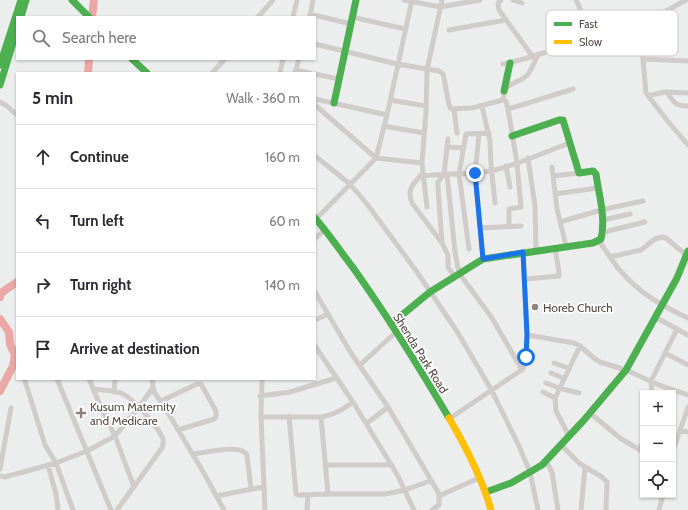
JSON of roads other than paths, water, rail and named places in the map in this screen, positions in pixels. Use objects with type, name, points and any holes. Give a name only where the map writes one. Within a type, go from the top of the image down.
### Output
[{"type":"street","points":[[0,65],[20,0]]},
{"type":"street","points":[[21,16],[26,0]]},
{"type":"street","points":[[72,0],[87,16]]},
{"type":"street","points":[[259,16],[273,0]]},
{"type":"street","points":[[293,16],[297,0]]},
{"type":"street","points":[[313,0],[310,15],[405,28]]},
{"type":"street","points":[[334,103],[356,0]]},
{"type":"street","points":[[404,0],[440,7],[480,0]]},
{"type":"street","points":[[427,207],[422,163],[427,70],[442,0]]},
{"type":"street","points":[[501,0],[498,3],[498,6],[506,20],[535,56]]},
{"type":"street","points":[[513,0],[522,3]]},
{"type":"street","points":[[576,0],[581,10]]},
{"type":"street","points":[[668,10],[686,0]]},
{"type":"street","points":[[316,217],[376,158],[412,1]]},
{"type":"street","points":[[449,30],[506,20]]},
{"type":"street","points":[[0,85],[16,33]]},
{"type":"street","points":[[316,44],[397,64],[439,71],[443,74],[446,83],[449,108],[472,108],[503,100]]},
{"type":"street","points":[[503,100],[506,64],[546,53]]},
{"type":"street","points":[[504,91],[510,84],[526,77],[535,56]]},
{"type":"street","points":[[643,56],[645,88],[648,96],[688,146]]},
{"type":"street","points":[[644,59],[688,60]]},
{"type":"street","points":[[133,60],[146,72]]},
{"type":"street","points":[[213,72],[224,60]]},
{"type":"street","points":[[280,72],[283,60]]},
{"type":"street","points":[[296,72],[299,60]]},
{"type":"street","points":[[316,74],[339,79]]},
{"type":"street","points":[[508,109],[573,89]]},
{"type":"street","points":[[648,96],[668,92],[688,93]]},
{"type":"street","points":[[668,92],[677,105],[688,106]]},
{"type":"street","points":[[316,99],[387,115]]},
{"type":"street","points":[[390,100],[426,106]]},
{"type":"street","points":[[503,100],[506,101],[508,109],[517,163],[521,207],[509,209],[510,226]]},
{"type":"street","points":[[0,102],[16,114]]},
{"type":"street","points":[[316,106],[376,158],[422,163]]},
{"type":"street","points":[[482,106],[489,133],[491,171],[495,203]]},
{"type":"street","points":[[454,109],[457,133]]},
{"type":"street","points":[[512,136],[561,120],[565,123],[578,173]]},
{"type":"street","points":[[384,126],[424,133]]},
{"type":"street","points":[[469,249],[459,174],[466,134],[489,133]]},
{"type":"street","points":[[479,134],[475,173],[483,259]]},
{"type":"street","points":[[448,139],[445,174],[457,275]]},
{"type":"street","points":[[522,370],[492,318],[457,275],[448,267],[448,255],[442,243],[412,203],[409,196],[412,186],[423,174],[459,174],[491,171],[570,143]]},
{"type":"street","points":[[447,147],[464,148]]},
{"type":"street","points":[[316,157],[350,184],[367,204],[417,272],[458,333],[492,390],[530,472],[538,510]]},
{"type":"street","points":[[528,158],[535,206],[536,250]]},
{"type":"street","points":[[506,166],[510,187]]},
{"type":"street","points":[[552,168],[560,222],[566,246]]},
{"type":"street","points":[[391,324],[430,292],[483,259],[599,241],[602,239],[604,232],[603,220],[595,172],[553,176]]},
{"type":"street","points":[[442,243],[438,184],[445,174]]},
{"type":"street","points":[[555,194],[597,188]]},
{"type":"street","points":[[560,222],[601,210],[643,201]]},
{"type":"street","points":[[603,220],[630,214]]},
{"type":"street","name":"Shenda Park Road","points":[[316,219],[325,229],[372,294],[462,440],[486,492],[491,510]]},
{"type":"street","points":[[604,232],[645,222]]},
{"type":"street","points":[[480,228],[521,226]]},
{"type":"street","points":[[316,238],[325,229]]},
{"type":"street","points":[[486,492],[511,482],[530,472],[546,461],[590,413],[626,370],[677,278],[687,253],[662,236],[655,239],[641,250],[610,257]]},
{"type":"street","points":[[599,241],[619,271],[630,282],[661,306],[688,318]]},
{"type":"street","points":[[526,279],[559,276],[555,248]]},
{"type":"street","points":[[449,419],[522,370],[525,364],[527,335],[526,279],[523,252]]},
{"type":"street","points":[[316,294],[388,407],[439,496],[439,505],[432,510]]},
{"type":"street","points":[[316,320],[328,314]]},
{"type":"street","points":[[655,317],[688,335]]},
{"type":"street","points":[[652,390],[651,381],[676,329]]},
{"type":"street","points":[[360,365],[396,332]]},
{"type":"street","points":[[527,335],[568,341],[580,346],[595,359],[688,394]]},
{"type":"street","points":[[569,436],[556,411],[555,398],[563,378],[580,346]]},
{"type":"street","points":[[665,353],[688,365]]},
{"type":"street","points":[[318,356],[353,402],[391,465],[414,510]]},
{"type":"street","points":[[554,363],[568,368]]},
{"type":"street","points":[[551,373],[563,378]]},
{"type":"street","points":[[260,396],[290,392],[336,378]]},
{"type":"street","points":[[57,380],[111,510]]},
{"type":"street","points":[[89,380],[116,436],[134,488]]},
{"type":"street","points":[[114,392],[115,380]]},
{"type":"street","points":[[152,380],[152,388],[154,392],[193,454],[224,510]]},
{"type":"street","points":[[262,380],[260,396],[265,510]]},
{"type":"street","points":[[25,381],[45,445],[56,463],[73,510]]},
{"type":"street","points":[[546,383],[579,393]]},
{"type":"street","points":[[161,401],[197,384],[202,384],[216,411],[216,417],[214,419],[178,430]]},
{"type":"street","points":[[0,476],[5,477],[56,463],[116,436],[152,388]]},
{"type":"street","points":[[93,389],[122,394],[139,407],[163,438],[164,444],[162,448],[117,510]]},
{"type":"street","points":[[543,392],[555,398]]},
{"type":"street","points":[[261,417],[321,417],[339,412],[353,402]]},
{"type":"street","points":[[366,424],[388,407]]},
{"type":"street","points":[[676,442],[688,407]]},
{"type":"street","points":[[0,469],[11,408]]},
{"type":"street","points":[[590,413],[620,438],[640,450]]},
{"type":"street","points":[[288,416],[296,494],[298,495],[385,494],[405,490],[430,481]]},
{"type":"street","points":[[321,417],[328,494]]},
{"type":"street","points":[[680,430],[688,432]]},
{"type":"street","points":[[561,445],[585,468],[602,477],[607,482],[606,510]]},
{"type":"street","points":[[193,454],[226,449],[244,450],[247,455],[251,490]]},
{"type":"street","points":[[546,461],[552,472],[558,510]]},
{"type":"street","points":[[48,465],[56,494],[58,510]]},
{"type":"street","points":[[325,465],[391,465]]},
{"type":"street","points":[[581,510],[585,468]]},
{"type":"street","points":[[439,496],[479,478]]},
{"type":"street","points":[[216,496],[263,487]]},
{"type":"street","points":[[307,510],[308,495]]},
{"type":"street","points":[[659,510],[662,498]]},
{"type":"waterway","points":[[92,16],[94,0]]},
{"type":"waterway","points":[[88,72],[89,60]]},
{"type":"waterway","points":[[0,297],[1,293],[16,283]]},
{"type":"waterway","points":[[0,319],[9,332],[10,344],[15,355],[13,366],[0,391]]},
{"type":"place","name":"Horeb Church","points":[[535,307]]},
{"type":"place","name":"Kusum Maternity and Medicare","points":[[81,413]]}]
